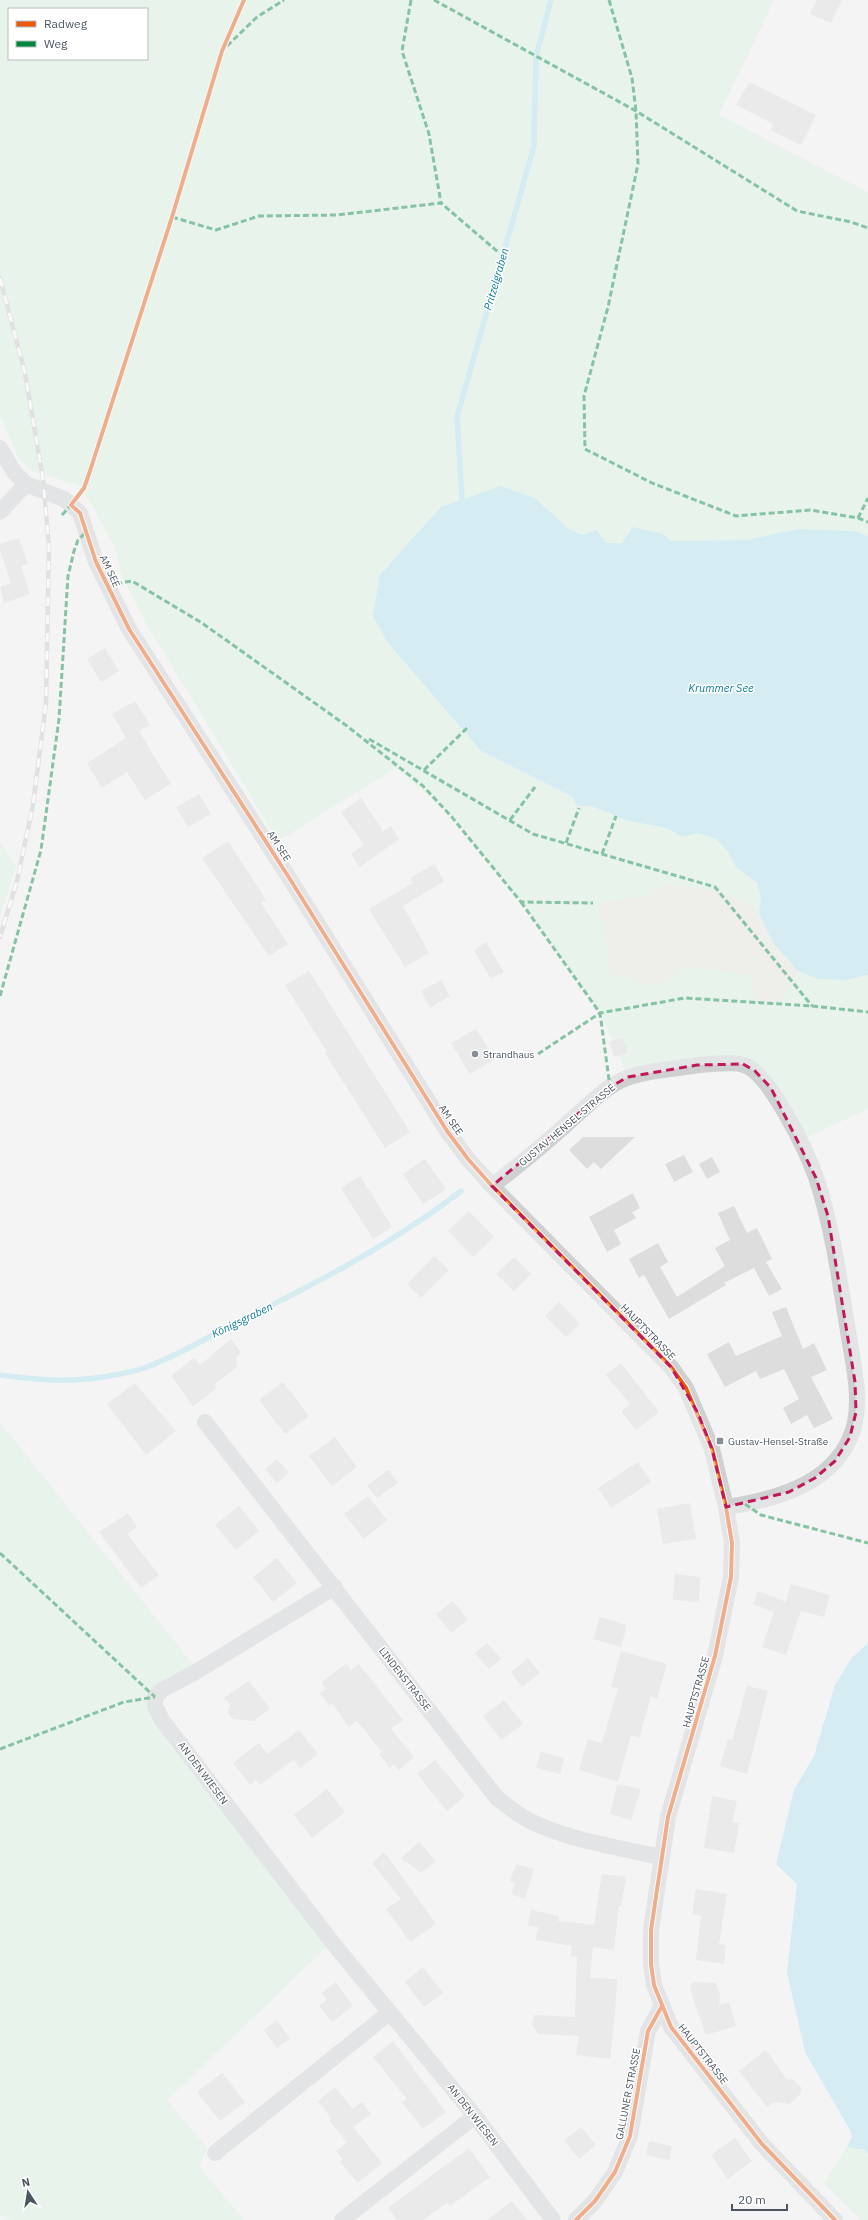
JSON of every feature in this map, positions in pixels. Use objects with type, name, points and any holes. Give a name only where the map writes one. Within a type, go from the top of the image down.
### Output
[{"type":"street","points":[[0,448],[14,472],[26,484],[0,512]]},
{"type":"street","name":"AM SEE","points":[[26,484],[64,499],[80,513],[96,562],[129,629],[288,876],[447,1130],[468,1159],[492,1186]]},
{"type":"street","name":"GUSTAV-HENSEL-STRASSE","points":[[492,1186],[528,1158],[610,1087],[628,1077],[697,1065],[743,1064],[755,1071],[771,1088],[816,1178],[828,1216],[839,1272],[854,1374],[856,1412],[850,1437],[835,1461],[815,1478],[789,1492],[762,1501],[726,1507]]},
{"type":"street","name":"HAUPTSTRASSE","points":[[492,1186],[617,1310],[671,1367],[686,1388],[698,1413],[712,1449],[726,1507],[732,1543],[729,1594],[715,1656],[668,1817],[660,1857],[651,1930],[651,1964],[654,1985],[671,2026],[762,2144],[835,2220]]},
{"type":"street","name":"LINDENSTRASSE","points":[[205,1422],[497,1798],[529,1820],[556,1832],[600,1844],[660,1857]]},
{"type":"street","name":"AN DEN WIESEN","points":[[334,1587],[194,1673],[162,1690],[154,1697],[155,1706],[162,1720],[327,1935],[389,2013],[475,2116],[553,2220]]},
{"type":"street","name":"GALLUNER STRASSE","points":[[576,2220],[595,2202],[615,2172],[630,2136],[648,2031],[662,2006]]},
{"type":"street","points":[[214,2153],[389,2013]]},
{"type":"street","points":[[342,2220],[475,2116]]},
{"type":"highlighted area","points":[[743,1064],[755,1071],[771,1088],[799,1141],[816,1178],[828,1216],[855,1382],[856,1412],[850,1437],[835,1461],[815,1478],[789,1492],[726,1507],[712,1449],[698,1413],[671,1367],[492,1186],[610,1087],[628,1077],[697,1065]]},
{"type":"green space","points":[[0,0],[774,0],[719,115],[868,192],[868,536],[855,531],[798,529],[747,540],[671,541],[663,534],[622,543],[606,543],[597,530],[582,535],[568,528],[536,499],[389,644],[481,751],[573,797],[577,806],[591,806],[629,821],[667,828],[682,837],[698,833],[716,839],[728,852],[736,867],[757,883],[761,897],[759,913],[798,971],[818,979],[847,980],[868,975],[868,1109],[799,1141],[743,1064],[628,1077],[600,1013],[521,902],[451,816],[396,768],[278,841],[145,622],[122,576],[114,545],[90,502],[78,485],[32,471],[19,459],[0,416]]},
{"type":"green space","points":[[0,843],[16,865],[0,918]]},
{"type":"green space","points":[[0,1422],[195,1667],[146,1697],[332,1942],[167,2100],[207,2148],[199,2167],[244,2220],[13,2220],[0,2215]]},
{"type":"green space","points":[[847,2147],[866,2150],[868,2154],[868,2220],[861,2220],[824,2183]]},
{"type":"sand","points":[[667,884],[730,894],[759,913],[772,941],[798,971],[780,1001],[755,1003],[750,975],[681,966],[674,976],[656,986],[611,975],[599,902],[649,896]]},
{"type":"water","name":"Krummer See","points":[[501,486],[536,499],[568,528],[582,535],[597,530],[606,543],[622,543],[633,527],[663,534],[671,541],[747,540],[798,529],[855,531],[868,536],[868,975],[847,980],[818,979],[798,971],[772,941],[759,913],[761,897],[757,883],[736,867],[728,852],[716,839],[698,833],[682,837],[667,828],[629,821],[591,806],[577,806],[573,797],[481,751],[389,644],[373,616],[380,575],[441,507]]},
{"type":"water","points":[[868,1643],[868,2154],[866,2150],[847,2147],[852,2137],[851,2132],[805,2052],[787,1972],[797,1884],[776,1864],[794,1790],[814,1756],[835,1685],[851,1659]]},
{"type":"building","points":[[817,0],[842,0],[831,23],[810,14]]},
{"type":"building","points":[[749,82],[816,115],[801,145],[770,130],[773,124],[736,105]]},
{"type":"building","points":[[19,538],[28,564],[21,566],[30,594],[4,603],[0,587],[11,583],[0,550],[0,544]]},
{"type":"building","points":[[105,648],[119,671],[101,682],[87,659]]},
{"type":"building","points":[[135,701],[150,725],[139,731],[171,784],[145,800],[127,772],[102,788],[87,763],[126,738],[112,714]]},
{"type":"building","points":[[199,794],[211,814],[188,827],[176,807]]},
{"type":"building","points":[[361,798],[383,831],[391,826],[399,839],[360,867],[351,854],[364,845],[341,812]]},
{"type":"building","points":[[228,841],[266,900],[261,903],[288,944],[269,956],[202,858]]},
{"type":"building","points":[[434,864],[444,881],[403,906],[429,953],[405,967],[369,909],[413,883],[410,878]]},
{"type":"building","points":[[486,942],[504,972],[491,979],[474,950]]},
{"type":"building","points":[[309,971],[410,1132],[385,1148],[325,1053],[327,1052],[285,985]]},
{"type":"building","points":[[441,980],[450,996],[430,1008],[421,991]]},
{"type":"building","points":[[476,1029],[495,1059],[470,1074],[451,1043]]},
{"type":"building","points":[[623,1038],[628,1053],[614,1057],[609,1042]]},
{"type":"building","points":[[583,1137],[635,1137],[601,1169],[594,1162],[587,1169],[569,1150]]},
{"type":"building","points":[[684,1155],[693,1172],[674,1182],[665,1164]]},
{"type":"building","points":[[712,1157],[720,1172],[707,1179],[699,1164]]},
{"type":"building","points":[[425,1159],[446,1189],[423,1204],[403,1174]]},
{"type":"building","points":[[360,1176],[392,1227],[373,1239],[341,1188]]},
{"type":"building","points":[[633,1193],[640,1208],[632,1212],[636,1218],[614,1230],[621,1244],[607,1252],[589,1217]]},
{"type":"building","points":[[734,1206],[747,1233],[757,1228],[772,1259],[766,1262],[782,1289],[769,1296],[754,1268],[724,1283],[726,1285],[669,1319],[644,1275],[639,1278],[629,1259],[658,1243],[668,1262],[660,1267],[677,1297],[725,1266],[715,1248],[730,1240],[718,1213]]},
{"type":"building","points":[[469,1211],[494,1237],[473,1257],[448,1231]]},
{"type":"building","points":[[434,1256],[449,1270],[421,1298],[407,1284]]},
{"type":"building","points":[[514,1257],[531,1274],[514,1291],[496,1274]]},
{"type":"building","points":[[559,1302],[580,1324],[566,1337],[545,1316]]},
{"type":"building","points":[[786,1307],[803,1349],[814,1343],[827,1370],[811,1377],[833,1419],[814,1428],[807,1415],[791,1424],[783,1408],[799,1399],[784,1369],[760,1379],[756,1371],[725,1387],[707,1354],[729,1342],[736,1356],[782,1336],[772,1312]]},
{"type":"building","points":[[231,1339],[241,1353],[236,1357],[237,1367],[214,1384],[217,1388],[193,1406],[171,1376],[194,1358],[200,1365]]},
{"type":"building","points":[[621,1363],[659,1412],[636,1430],[621,1411],[630,1404],[606,1375]]},
{"type":"building","points":[[283,1382],[309,1416],[285,1434],[259,1400]]},
{"type":"building","points":[[135,1383],[176,1431],[146,1455],[107,1404]]},
{"type":"building","points":[[335,1437],[357,1467],[332,1486],[309,1456]]},
{"type":"building","points":[[277,1459],[289,1473],[277,1483],[265,1469]]},
{"type":"building","points":[[638,1462],[651,1482],[611,1508],[598,1488]]},
{"type":"building","points":[[388,1470],[398,1483],[377,1498],[367,1486]]},
{"type":"building","points":[[368,1496],[387,1520],[364,1539],[344,1514]]},
{"type":"building","points":[[690,1503],[696,1539],[663,1544],[657,1509]]},
{"type":"building","points":[[239,1506],[259,1531],[236,1550],[215,1525]]},
{"type":"building","points":[[128,1513],[137,1527],[127,1534],[159,1575],[141,1588],[99,1532]]},
{"type":"building","points":[[277,1558],[297,1583],[273,1602],[253,1577]]},
{"type":"building","points":[[675,1574],[700,1577],[699,1602],[673,1600]]},
{"type":"building","points":[[791,1584],[830,1595],[824,1617],[801,1611],[786,1655],[762,1647],[774,1612],[753,1604],[758,1591],[786,1602]]},
{"type":"building","points":[[453,1601],[468,1620],[451,1633],[436,1614]]},
{"type":"building","points":[[600,1617],[627,1625],[621,1647],[593,1639]]},
{"type":"building","points":[[487,1643],[501,1659],[489,1669],[475,1653]]},
{"type":"building","points":[[621,1651],[667,1664],[657,1699],[651,1697],[639,1738],[631,1735],[618,1782],[579,1770],[588,1739],[602,1743],[618,1688],[611,1687]]},
{"type":"building","points":[[528,1658],[540,1673],[522,1687],[511,1672]]},
{"type":"building","points":[[346,1664],[351,1670],[359,1664],[403,1720],[391,1729],[414,1757],[399,1770],[394,1764],[390,1768],[379,1754],[382,1752],[357,1721],[349,1727],[332,1703],[329,1705],[320,1693],[326,1689],[322,1682]]},
{"type":"building","points":[[249,1681],[270,1709],[253,1721],[233,1719],[228,1713],[230,1705],[224,1698]]},
{"type":"building","points":[[747,1686],[768,1691],[747,1774],[720,1766],[728,1739],[732,1740]]},
{"type":"building","points":[[504,1700],[523,1724],[501,1740],[483,1716]]},
{"type":"building","points":[[299,1730],[318,1754],[300,1768],[293,1760],[260,1785],[256,1780],[250,1785],[233,1763],[259,1743],[267,1754]]},
{"type":"building","points":[[541,1752],[564,1758],[560,1774],[536,1768]]},
{"type":"building","points":[[435,1760],[465,1796],[447,1811],[417,1774]]},
{"type":"building","points":[[617,1784],[641,1789],[631,1820],[610,1814]]},
{"type":"building","points":[[327,1789],[345,1812],[312,1838],[294,1815]]},
{"type":"building","points":[[712,1796],[737,1801],[732,1822],[739,1823],[734,1853],[704,1848]]},
{"type":"building","points":[[419,1842],[436,1861],[421,1873],[401,1858]]},
{"type":"building","points":[[384,1852],[436,1924],[410,1942],[386,1909],[401,1899],[372,1863]]},
{"type":"building","points":[[516,1864],[534,1869],[525,1899],[511,1894],[515,1883],[510,1881]]},
{"type":"building","points":[[602,1874],[626,1877],[621,1907],[619,1906],[614,1950],[593,1947],[590,1978],[617,1979],[610,2059],[576,2055],[579,2036],[538,2034],[532,2024],[534,2015],[575,2017],[577,1957],[571,1956],[572,1946],[536,1940],[538,1927],[528,1925],[531,1910],[559,1916],[558,1921],[594,1925]]},
{"type":"building","points":[[696,1889],[727,1894],[719,1944],[726,1945],[724,1964],[696,1960],[701,1916],[692,1914]]},
{"type":"building","points":[[423,1967],[443,1993],[424,2007],[405,1982]]},
{"type":"building","points":[[336,1982],[353,2006],[332,2022],[319,2006],[327,2000],[322,1993]]},
{"type":"building","points":[[693,1982],[716,1983],[720,1996],[719,2005],[729,2002],[736,2026],[706,2035],[690,1986]]},
{"type":"building","points":[[277,2020],[290,2039],[277,2048],[264,2030]]},
{"type":"building","points":[[393,2041],[446,2112],[423,2129],[402,2102],[407,2099],[373,2057]]},
{"type":"building","points":[[766,2050],[787,2080],[792,2079],[802,2088],[800,2094],[790,2104],[775,2102],[767,2107],[739,2071]]},
{"type":"building","points":[[222,2073],[245,2102],[220,2121],[197,2092]]},
{"type":"building","points":[[335,2087],[353,2109],[362,2102],[371,2114],[353,2127],[382,2163],[358,2183],[340,2162],[343,2159],[336,2151],[347,2142],[329,2120],[331,2118],[318,2101]]},
{"type":"building","points":[[581,2127],[596,2145],[579,2159],[564,2140]]},
{"type":"building","points":[[735,2138],[752,2161],[728,2179],[711,2155]]},
{"type":"building","points":[[649,2141],[672,2146],[669,2160],[646,2155]]},
{"type":"building","points":[[469,2148],[490,2177],[450,2206],[447,2203],[423,2220],[397,2220],[388,2208]]},
{"type":"building","points":[[512,2201],[527,2220],[488,2220]]},
{"type":"waterway","name":"Pritzelgraben","points":[[537,53],[551,0]]},
{"type":"waterway","name":"Pritzelgraben","points":[[466,504],[462,499],[457,417],[534,146],[536,58]]},
{"type":"waterway","name":"Königsgraben","points":[[0,1375],[46,1380],[89,1379],[138,1370],[155,1364],[289,1297],[348,1265],[406,1230],[461,1191]]},
{"type":"railway","points":[[0,278],[25,373],[43,479],[49,547],[46,703],[33,805],[17,881],[0,937]]},
{"type":"marked path","points":[[227,46],[257,17],[284,0]]},
{"type":"marked path","points":[[411,0],[402,51],[429,134],[441,203]]},
{"type":"marked path","points":[[434,0],[636,111],[797,211],[851,222],[868,228]]},
{"type":"marked path","points":[[609,0],[632,78],[636,111],[638,164],[608,307],[584,396],[585,449],[652,483],[736,516],[810,510],[858,518],[868,522]]},
{"type":"marked path","points":[[172,217],[216,230],[259,216],[337,215],[441,203],[498,252]]},
{"type":"marked path","points":[[858,518],[868,498]]},
{"type":"marked path","points":[[62,515],[71,505]]},
{"type":"marked path","points":[[0,996],[41,850],[59,719],[68,576],[78,540],[86,532]]},
{"type":"marked path","points":[[108,588],[124,582],[132,581],[202,623],[347,726],[423,786],[451,816],[521,902],[593,903]]},
{"type":"marked path","points":[[424,770],[467,728]]},
{"type":"marked path","points":[[369,739],[533,834],[715,887],[812,1006]]},
{"type":"marked path","points":[[510,820],[535,787]]},
{"type":"marked path","points":[[566,843],[579,808]]},
{"type":"marked path","points":[[602,854],[616,816]]},
{"type":"marked path","points":[[521,902],[600,1013],[610,1087]]},
{"type":"marked path","points":[[538,1054],[600,1013],[685,998],[812,1006],[868,1012]]},
{"type":"marked path","points":[[745,1504],[761,1515],[868,1543]]},
{"type":"marked path","points":[[0,1553],[155,1697]]},
{"type":"marked path","points":[[0,1749],[124,1702],[155,1697]]},
{"type":"cycle path","points":[[244,0],[222,51],[172,217],[89,474],[84,488],[71,505],[80,513],[96,562],[129,629],[288,876],[447,1131],[468,1159],[492,1186],[671,1367],[686,1388],[712,1449],[726,1507],[732,1543],[731,1577],[715,1656],[668,1817],[651,1930],[651,1964],[654,1985],[671,2027],[762,2144],[835,2220]]},
{"type":"cycle path","points":[[576,2220],[595,2201],[615,2172],[630,2136],[648,2031],[662,2006]]},
{"type":"place","name":"Strandhaus","points":[[475,1054]]},
{"type":"place","name":"Gustav-Hensel-Straße","points":[[720,1441]]}]
